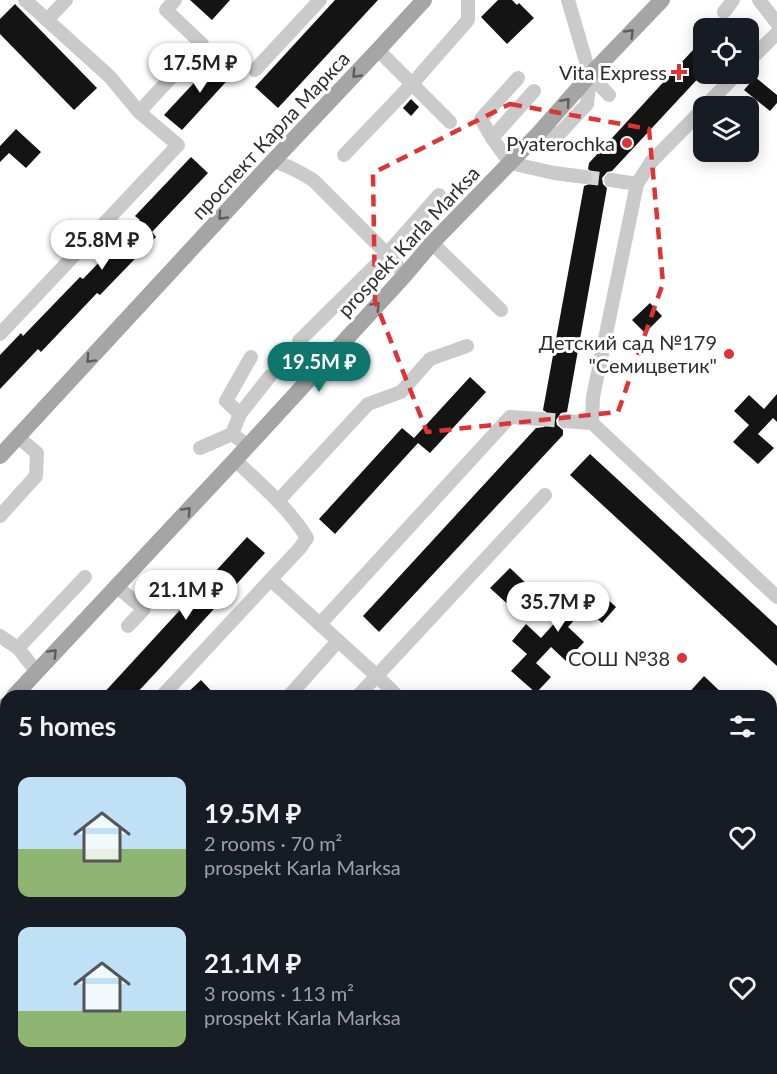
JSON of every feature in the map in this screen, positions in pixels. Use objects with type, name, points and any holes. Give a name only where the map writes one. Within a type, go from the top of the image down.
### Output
[{"type":"main road","name":"проспект Карла Маркса","points":[[0,455],[424,0]]},
{"type":"main road","name":"prospekt Karla Marksa","points":[[19,690],[235,460],[432,243],[538,134],[590,75],[662,0]]},
{"type":"street","points":[[0,334],[178,145],[139,112],[110,77],[25,0]]},
{"type":"street","points":[[47,20],[66,0]]},
{"type":"street","points":[[139,112],[202,44],[166,10],[175,0]]},
{"type":"street","points":[[255,70],[320,0]]},
{"type":"street","points":[[344,155],[412,84],[468,20],[468,0]]},
{"type":"street","points":[[724,12],[733,0]]},
{"type":"street","points":[[759,0],[777,23]]},
{"type":"street","points":[[568,1],[590,75],[609,95]]},
{"type":"street","points":[[759,51],[777,33]]},
{"type":"street","points":[[378,50],[450,122]]},
{"type":"street","points":[[518,78],[482,119],[492,138],[510,163],[585,177]]},
{"type":"street","points":[[715,96],[727,84]]},
{"type":"street","points":[[492,138],[534,91]]},
{"type":"street","points":[[592,423],[593,397],[637,184],[651,162],[693,118]]},
{"type":"street","points":[[273,160],[313,180],[405,275]]},
{"type":"street","points":[[611,180],[637,184]]},
{"type":"street","points":[[299,341],[387,254],[439,195]]},
{"type":"street","points":[[432,243],[501,310]]},
{"type":"street","points":[[278,501],[368,404],[400,392],[430,359],[466,346]]},
{"type":"street","points":[[240,414],[226,401],[251,357]]},
{"type":"street","points":[[200,448],[232,434],[240,414],[270,376]]},
{"type":"street","points":[[320,624],[510,417],[541,419]]},
{"type":"street","points":[[565,421],[592,423],[777,597]]},
{"type":"street","points":[[232,434],[247,445]]},
{"type":"street","points":[[0,516],[36,476],[37,453],[18,437]]},
{"type":"street","points":[[168,690],[271,580],[307,538],[278,501],[235,460]]},
{"type":"street","points":[[364,690],[545,495]]},
{"type":"street","points":[[18,648],[85,577]]},
{"type":"street","points":[[271,580],[391,690]]},
{"type":"street","points":[[116,586],[144,609],[128,626]]},
{"type":"street","points":[[0,636],[18,648],[36,671]]},
{"type":"street","points":[[294,690],[338,641]]},
{"type":"highlighted area","points":[[510,104],[649,129],[663,283],[618,412],[427,432],[375,301],[373,173]]},
{"type":"building","points":[[190,0],[230,0],[212,20]]},
{"type":"building","points":[[335,0],[378,0],[278,108],[255,87]]},
{"type":"building","points":[[498,0],[512,0],[517,5],[519,3],[534,18],[507,44],[481,17]]},
{"type":"building","points":[[15,4],[97,88],[74,110],[0,34],[0,19]]},
{"type":"building","points":[[693,50],[693,84],[612,171],[607,172],[602,178],[607,188],[567,412],[561,413],[556,420],[557,425],[563,430],[563,435],[379,632],[363,616],[536,428],[544,427],[549,423],[549,416],[543,410],[584,186],[592,183],[594,179],[593,173],[588,169],[589,163]]},
{"type":"building","points":[[218,57],[235,72],[182,130],[164,115]]},
{"type":"building","points":[[759,80],[777,95],[777,103],[770,111],[759,102],[759,96],[751,96],[744,90],[749,84],[759,84]]},
{"type":"building","points":[[411,99],[419,107],[411,116],[403,108]]},
{"type":"building","points":[[16,129],[41,152],[26,168],[9,153],[0,162],[0,146]]},
{"type":"building","points":[[191,157],[208,173],[152,232],[156,237],[100,295],[97,293],[41,352],[38,349],[0,389],[0,355],[21,333],[23,336],[80,277],[83,279],[140,220],[135,216]]},
{"type":"building","points":[[650,303],[662,316],[645,333],[632,320]]},
{"type":"building","points":[[470,377],[486,392],[430,453],[418,443],[335,534],[319,519],[402,428],[414,438]]},
{"type":"building","points":[[777,394],[777,422],[773,418],[758,434],[774,448],[758,464],[733,442],[749,425],[734,411],[749,395],[764,409]]},
{"type":"building","points":[[590,454],[777,626],[777,666],[570,475]]},
{"type":"building","points":[[247,537],[265,553],[140,690],[107,690]]},
{"type":"building","points":[[510,568],[532,589],[526,595],[528,601],[526,604],[523,606],[518,604],[513,609],[490,588]]},
{"type":"building","points":[[591,584],[616,607],[602,623],[585,608],[568,627],[584,642],[566,661],[551,647],[536,663],[551,677],[539,690],[533,690],[511,671],[527,654],[512,641],[526,624],[541,638],[561,616],[546,602],[561,585],[577,600]]},
{"type":"building","points":[[704,676],[719,690],[691,690]]},
{"type":"building","points":[[201,680],[210,690],[190,690]]},
{"type":"tunnel","points":[[585,177],[611,180]]},
{"type":"tunnel","points":[[541,419],[565,421]]},
{"type":"place","name":"Vita Express","points":[[679,72]]},
{"type":"place","name":"Pyaterochka","points":[[627,143]]},
{"type":"place","name":"Детский сад №179 \"Семицветик\"","points":[[729,354]]},
{"type":"place","name":"СОШ №38","points":[[682,658]]}]
